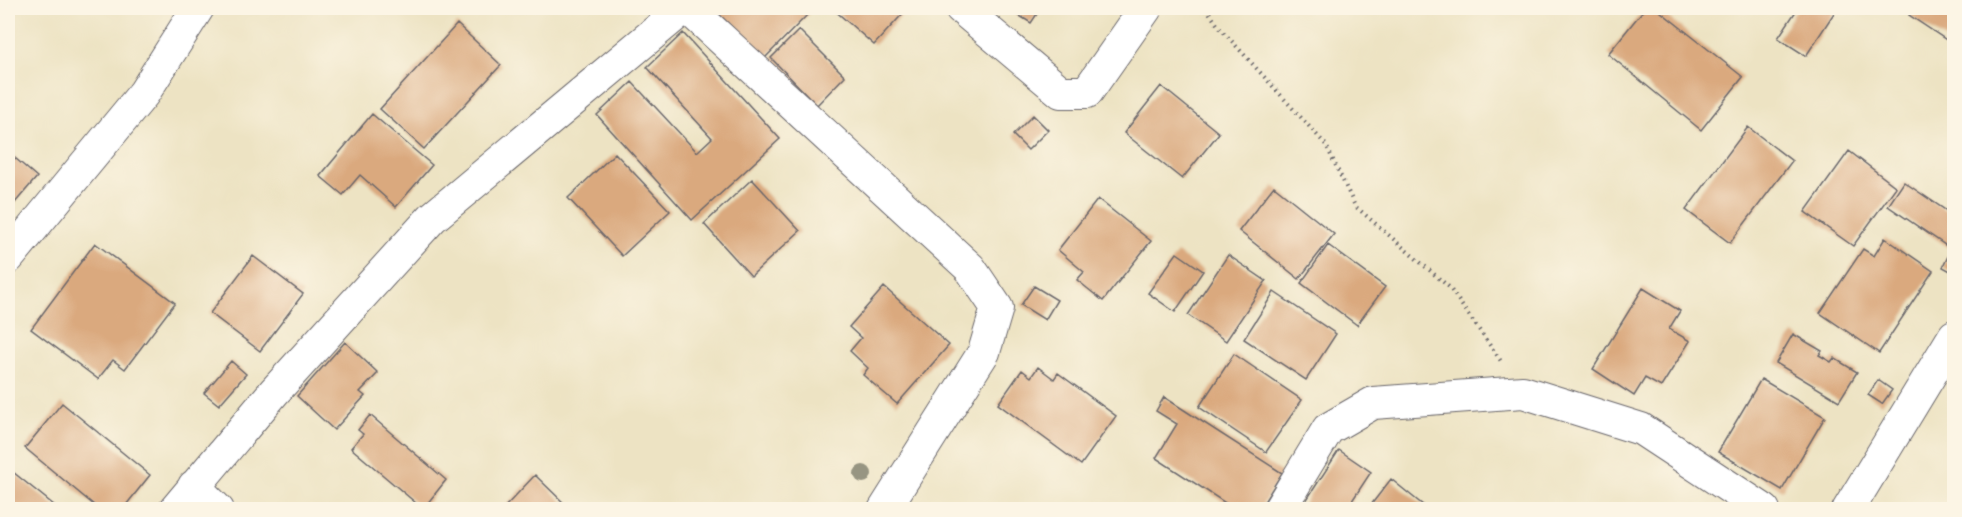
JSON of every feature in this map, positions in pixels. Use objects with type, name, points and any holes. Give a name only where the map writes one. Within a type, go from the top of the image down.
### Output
[{"type":"street","points":[[8,258],[144,93],[198,8]]},
{"type":"street","points":[[218,510],[184,498],[432,218],[686,8],[970,268],[997,308],[984,352],[884,510]]},
{"type":"street","points":[[961,8],[1061,92],[1087,92],[1146,8]]},
{"type":"street","points":[[1848,510],[1954,336]]},
{"type":"street","points":[[1279,510],[1328,429],[1373,403],[1523,392],[1641,429],[1764,510]]},
{"type":"path","points":[[1206,8],[1219,27],[1326,145],[1355,206],[1449,288],[1523,392]]},
{"type":"building","points":[[724,8],[814,8],[764,59],[718,13]]},
{"type":"building","points":[[832,8],[908,8],[874,45]]},
{"type":"building","points":[[1007,8],[1041,8],[1031,23]]},
{"type":"building","points":[[1645,8],[1656,8],[1743,77],[1701,130],[1608,54]]},
{"type":"building","points":[[1798,8],[1833,8],[1836,10],[1806,56],[1778,38]]},
{"type":"building","points":[[1914,8],[1954,8],[1954,45],[1909,15]]},
{"type":"building","points":[[457,24],[501,65],[424,149],[380,109]]},
{"type":"building","points":[[799,30],[845,76],[817,105],[771,58]]},
{"type":"building","points":[[683,33],[780,139],[692,220],[597,115],[632,82],[697,152],[712,138],[647,67]]},
{"type":"building","points":[[1161,86],[1219,133],[1182,179],[1124,133]]},
{"type":"building","points":[[372,114],[432,165],[396,207],[360,175],[343,195],[320,176]]},
{"type":"building","points":[[1033,115],[1048,130],[1028,150],[1013,135]]},
{"type":"building","points":[[1748,127],[1792,161],[1730,243],[1686,210]]},
{"type":"building","points":[[1849,151],[1896,187],[1853,246],[1805,212]]},
{"type":"building","points":[[8,152],[37,177],[8,211]]},
{"type":"building","points":[[615,153],[670,211],[622,256],[568,198]]},
{"type":"building","points":[[752,179],[800,231],[751,276],[704,224]]},
{"type":"building","points":[[1904,182],[1954,216],[1954,251],[1888,206]]},
{"type":"building","points":[[1274,186],[1334,234],[1299,279],[1239,231]]},
{"type":"building","points":[[1098,199],[1151,241],[1103,301],[1077,280],[1084,272],[1058,250]]},
{"type":"building","points":[[1885,238],[1933,271],[1879,353],[1820,313],[1863,249],[1874,256]]},
{"type":"building","points":[[95,243],[175,303],[125,369],[113,360],[98,379],[31,329]]},
{"type":"building","points":[[1328,245],[1385,287],[1357,325],[1301,283]]},
{"type":"building","points":[[1177,253],[1203,271],[1175,312],[1148,293]]},
{"type":"building","points":[[1949,254],[1954,257],[1954,273],[1943,267]]},
{"type":"building","points":[[1228,255],[1266,281],[1226,341],[1188,315]]},
{"type":"building","points":[[253,256],[303,294],[260,351],[210,313]]},
{"type":"building","points":[[1034,286],[1057,300],[1045,320],[1021,305]]},
{"type":"building","points":[[884,287],[949,345],[897,404],[863,375],[868,368],[850,351],[861,338],[849,327]]},
{"type":"building","points":[[1643,288],[1680,311],[1669,329],[1690,341],[1661,387],[1645,378],[1634,396],[1593,369]]},
{"type":"building","points":[[1274,292],[1336,334],[1306,380],[1244,339]]},
{"type":"building","points":[[1793,334],[1822,351],[1819,355],[1831,362],[1834,358],[1857,372],[1839,401],[1776,363]]},
{"type":"building","points":[[345,342],[378,373],[360,392],[365,396],[334,430],[297,396]]},
{"type":"building","points":[[1234,354],[1302,400],[1266,452],[1199,407]]},
{"type":"building","points":[[231,361],[246,374],[219,405],[204,393]]},
{"type":"building","points":[[1038,367],[1054,379],[1058,373],[1116,416],[1081,465],[998,404],[1022,370],[1031,377]]},
{"type":"building","points":[[1761,379],[1825,417],[1782,490],[1718,452]]},
{"type":"building","points":[[1878,380],[1892,390],[1882,404],[1868,395]]},
{"type":"building","points":[[1164,397],[1282,473],[1259,510],[1236,510],[1156,458],[1177,424],[1156,411]]},
{"type":"building","points":[[62,403],[150,475],[122,510],[100,510],[25,448]]},
{"type":"building","points":[[370,415],[446,480],[423,509],[351,448],[363,434],[358,430]]},
{"type":"building","points":[[1339,450],[1371,472],[1346,510],[1300,510]]},
{"type":"building","points":[[8,468],[60,510],[8,510]]},
{"type":"building","points":[[535,475],[571,510],[502,510]]},
{"type":"building","points":[[1391,479],[1429,510],[1367,510]]}]
